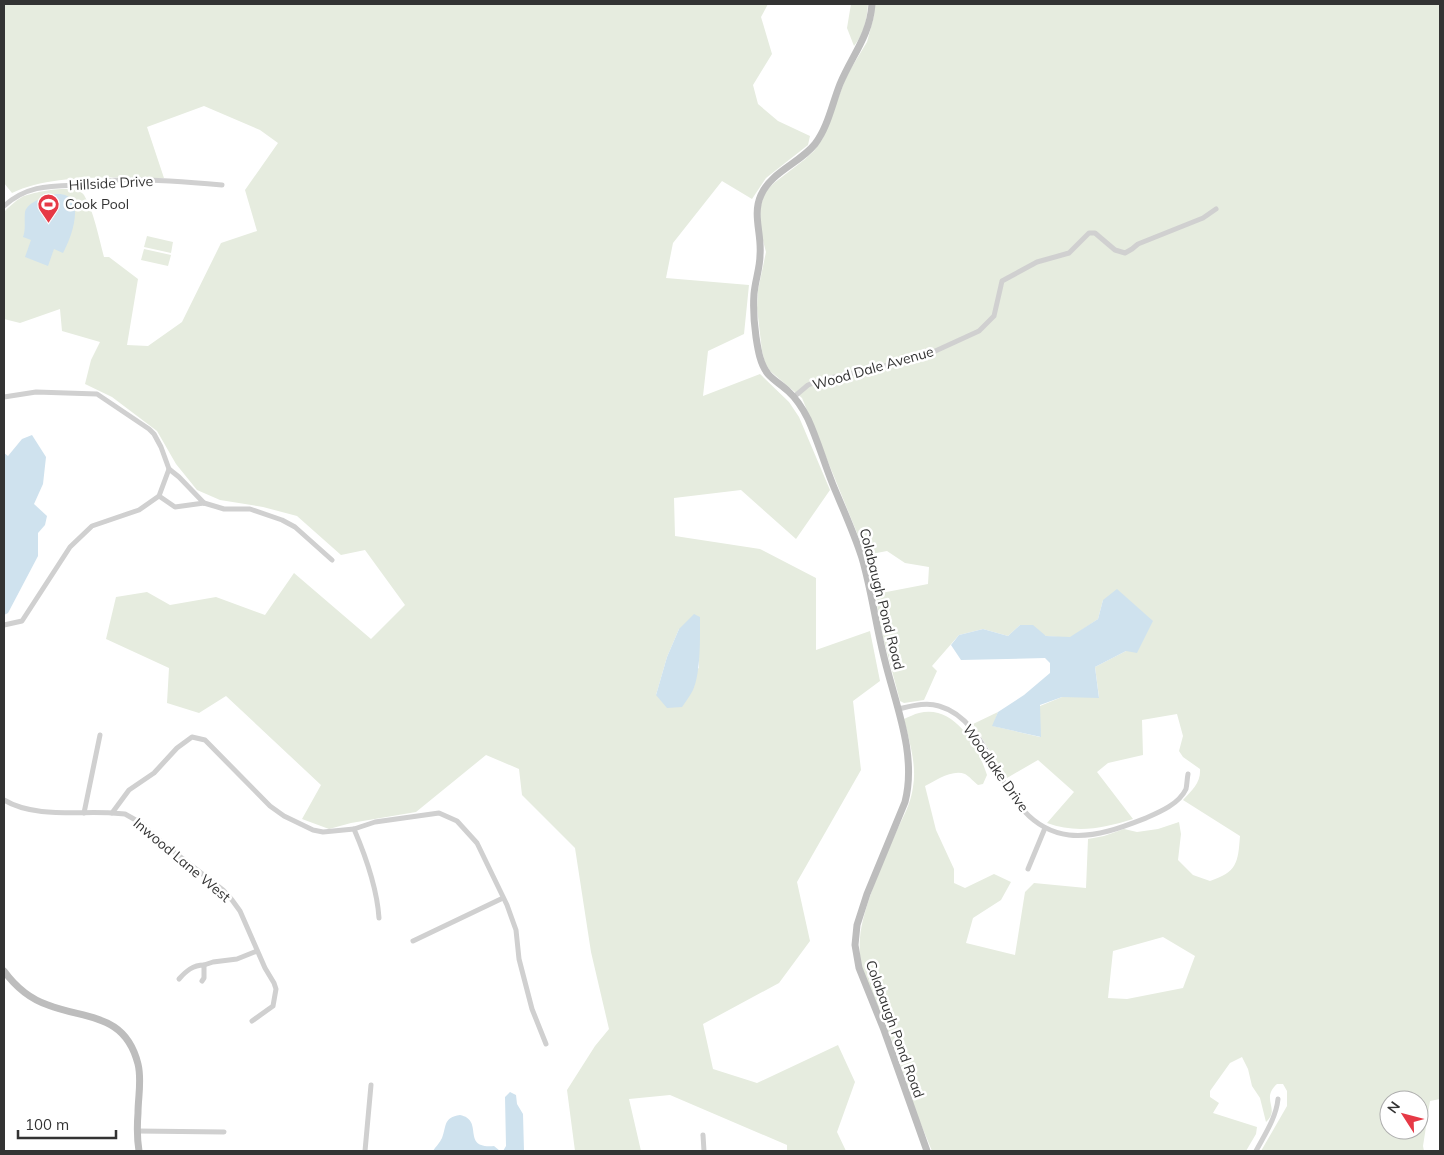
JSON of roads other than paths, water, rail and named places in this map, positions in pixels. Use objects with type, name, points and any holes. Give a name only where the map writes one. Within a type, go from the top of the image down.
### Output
[{"type":"street","name":"Colabaugh Pond Road","points":[[872,4],[872,14],[865,38],[844,75],[821,134],[809,150],[766,186],[761,194],[757,219],[761,254],[754,294],[754,318],[760,358],[768,374],[794,396],[808,419],[851,528],[862,558],[885,661],[898,709],[909,765],[908,792],[867,894],[858,925],[855,946],[859,968],[884,1030],[927,1151]]},
{"type":"street","name":"Hillside Drive","points":[[4,206],[12,198],[25,191],[58,185],[78,185],[115,180],[222,185]]},
{"type":"street","name":"Wood Dale Avenue","points":[[794,396],[808,385],[821,380],[881,367],[931,353],[979,331],[994,316],[1002,281],[1037,262],[1069,253],[1089,233],[1095,233],[1115,250],[1125,253],[1132,250],[1138,244],[1203,218],[1216,209]]},
{"type":"street","points":[[4,397],[36,392],[97,394],[154,434],[169,470],[179,477],[204,503]]},
{"type":"street","points":[[4,625],[22,621],[70,547],[92,526],[139,510],[159,496],[169,470]]},
{"type":"street","points":[[159,496],[175,508],[204,503],[224,509],[250,509],[282,520],[295,527],[332,560]]},
{"type":"street","name":"Woodlake Drive","points":[[898,709],[920,704],[940,706],[957,715],[981,741],[1004,783],[1020,806],[1045,828],[1071,835],[1092,834],[1117,828],[1149,817],[1171,806],[1186,788],[1188,774]]},
{"type":"street","points":[[84,813],[100,734]]},
{"type":"street","points":[[112,813],[129,790],[154,773],[177,748],[192,737],[205,740],[270,806],[284,816],[313,830],[323,832],[354,829],[375,822],[439,813],[457,821],[477,843],[516,930],[520,959],[532,1009],[546,1044]]},
{"type":"street","name":"Inwood Lane West","points":[[4,800],[44,812],[125,814],[142,823],[165,845],[223,890],[240,911],[276,989],[273,1006],[252,1022]]},
{"type":"street","points":[[1028,869],[1045,828]]},
{"type":"street","points":[[354,829],[364,854],[378,902],[378,918]]},
{"type":"street","points":[[413,941],[503,898]]},
{"type":"street","points":[[179,979],[186,970],[197,965],[237,958],[257,951]]},
{"type":"street","points":[[202,981],[204,978],[204,965]]},
{"type":"street","points":[[4,971],[20,988],[40,1002],[101,1019],[125,1037],[134,1053],[139,1073],[138,1151]]},
{"type":"street","points":[[365,1151],[370,1085]]},
{"type":"street","points":[[1256,1151],[1274,1116],[1278,1099]]},
{"type":"street","points":[[137,1131],[224,1132]]},
{"type":"street","points":[[702,1135],[704,1151]]},
{"type":"water","name":"Cook Pool","points":[[56,194],[66,195],[72,200],[75,208],[75,217],[70,237],[63,253],[54,249],[48,266],[25,257],[31,240],[23,237],[25,212],[33,202]]},
{"type":"water","points":[[32,435],[46,457],[43,484],[34,504],[47,516],[45,525],[38,533],[38,556],[8,613],[4,615],[4,453],[8,456],[22,439]]},
{"type":"water","points":[[1117,589],[1153,621],[1137,653],[1126,651],[1095,667],[1099,698],[1062,697],[1040,705],[1041,737],[992,726],[998,712],[1024,695],[1050,673],[1050,663],[1045,658],[961,660],[951,645],[959,635],[983,629],[1008,636],[1020,625],[1033,625],[1046,636],[1070,637],[1098,619],[1103,600]]},
{"type":"water","points":[[694,614],[700,617],[696,683],[682,707],[667,708],[656,695],[667,657],[679,629]]},
{"type":"water","points":[[510,1092],[516,1095],[517,1104],[523,1114],[524,1151],[503,1151],[506,1146],[505,1097]]},
{"type":"water","points":[[460,1115],[471,1122],[475,1139],[478,1143],[484,1146],[494,1146],[500,1151],[433,1151],[441,1140],[448,1120]]},
{"type":"place","name":"Cook Pool","points":[[49,223]]}]
